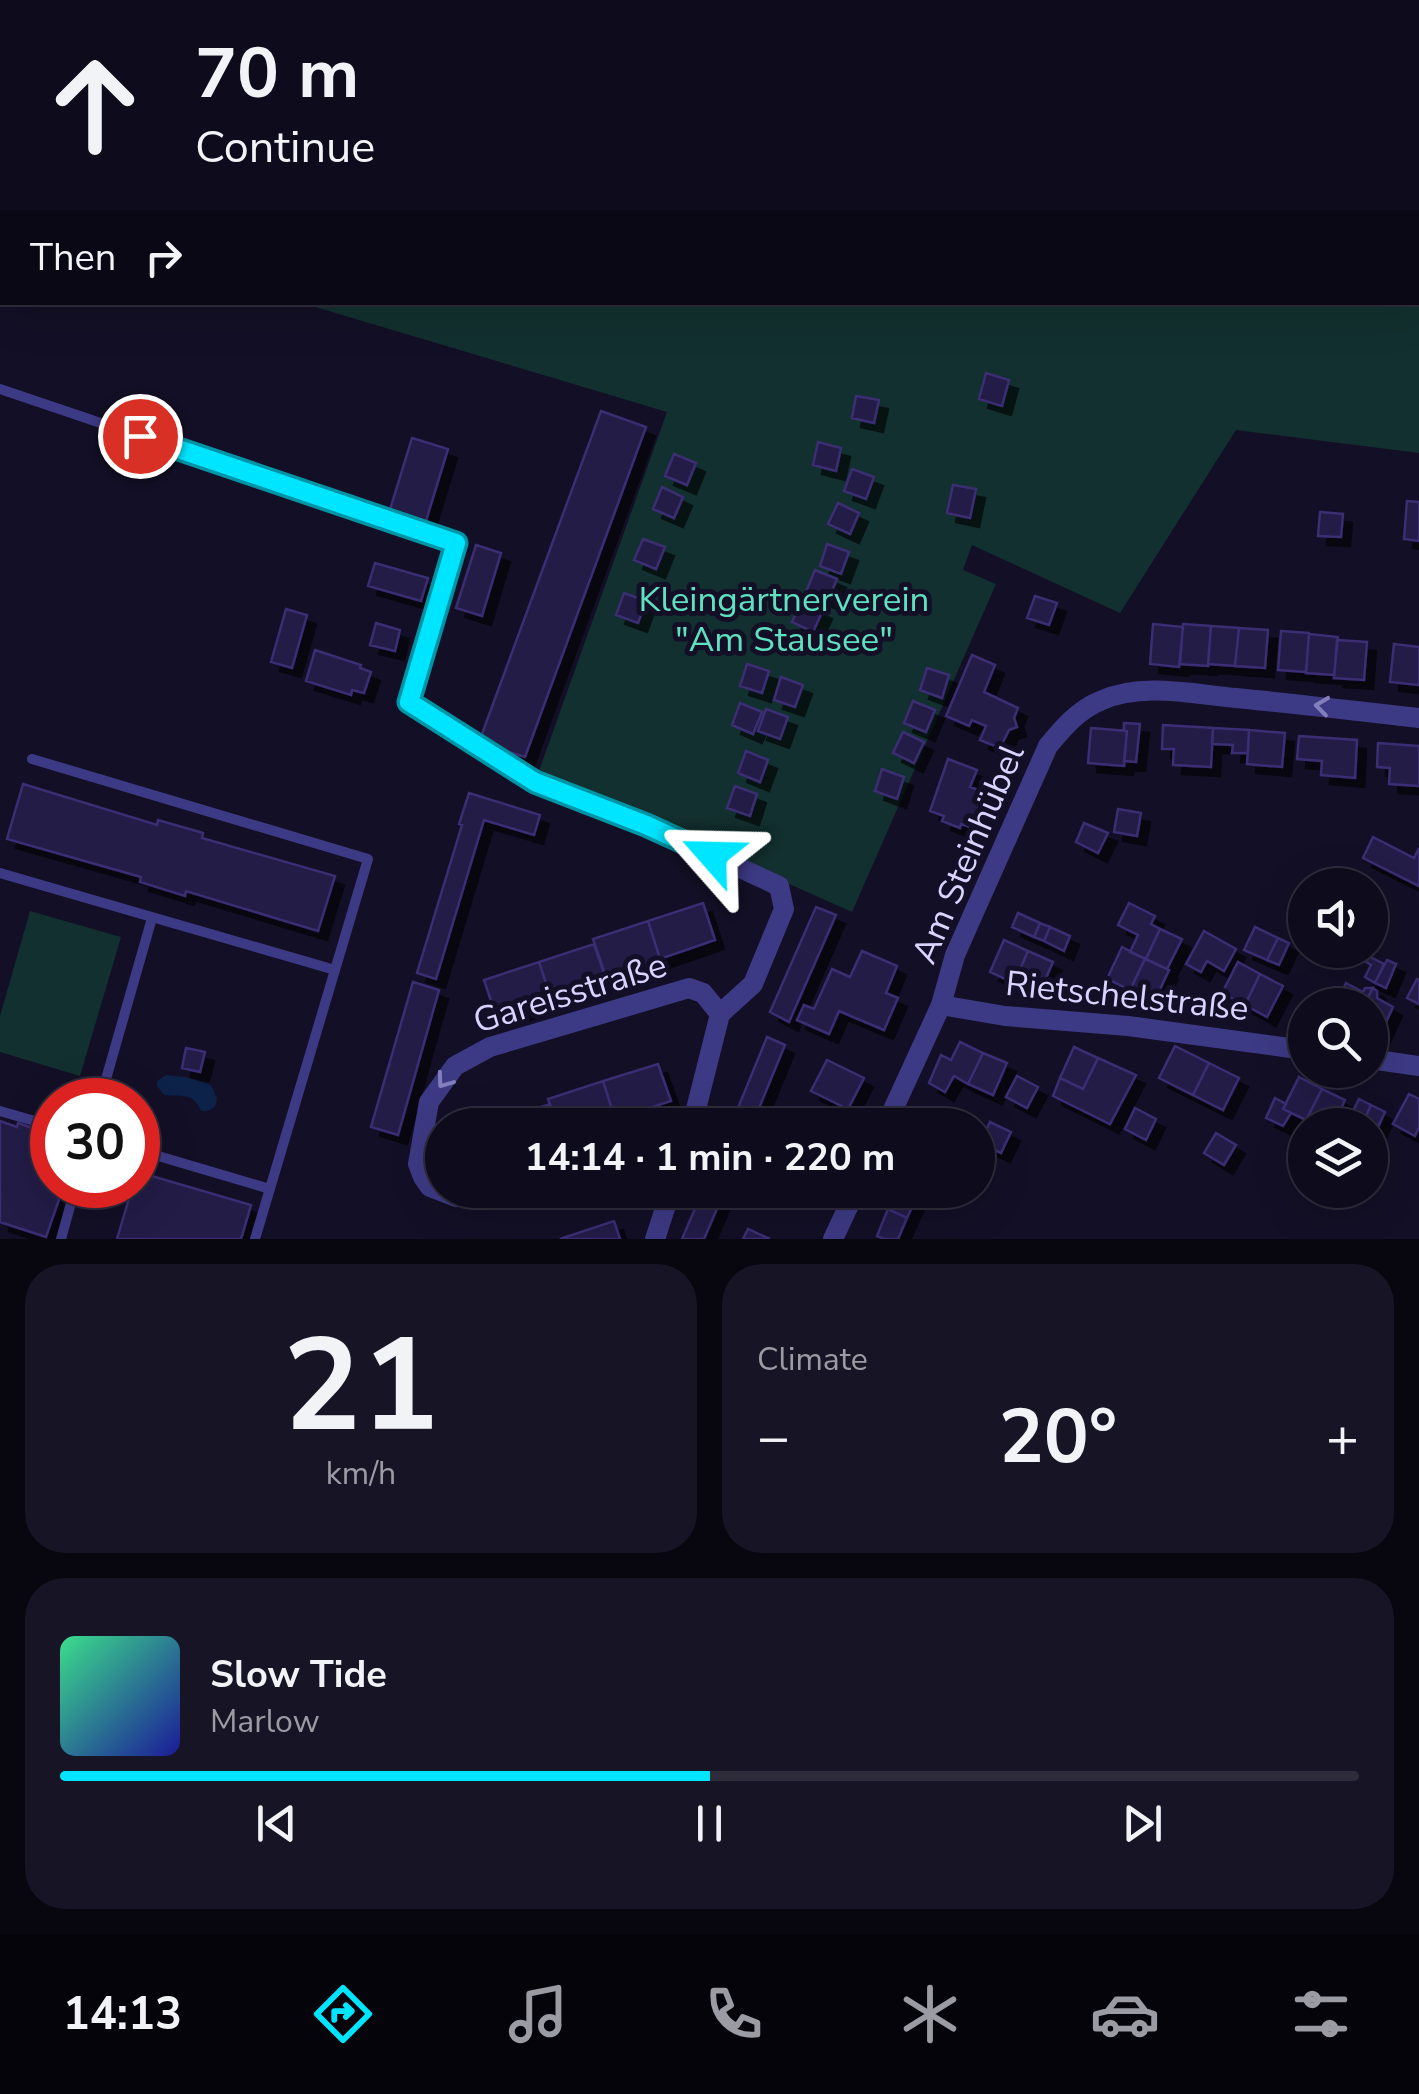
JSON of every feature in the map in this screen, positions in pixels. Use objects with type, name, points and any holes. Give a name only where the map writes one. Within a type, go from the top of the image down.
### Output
[{"type":"street","name":"Am Steinhübel","points":[[894,1108],[941,1005],[955,955],[1048,746],[1065,725],[1098,701],[1148,690],[1419,718]]},
{"type":"street","points":[[466,738],[535,782],[646,825],[779,886],[784,908],[753,984],[720,1014],[696,1108]]},
{"type":"street","name":"Gareisstraße","points":[[427,1108],[456,1066],[490,1047],[688,988],[703,992],[720,1014]]},
{"type":"street","name":"Rietschelstraße","points":[[941,1005],[1005,1016],[1128,1026],[1288,1048]]},
{"type":"street","points":[[1388,1062],[1419,1066]]},
{"type":"street","name":"Gareisstraße","points":[[425,1121],[418,1164],[425,1180]]},
{"type":"street","points":[[655,1239],[665,1208]]},
{"type":"street","points":[[833,1239],[848,1208]]},
{"type":"lane","points":[[0,389],[456,543],[409,702],[466,738]]},
{"type":"lane","points":[[32,759],[368,859],[255,1239]]},
{"type":"lane","points":[[0,873],[335,970]]},
{"type":"lane","points":[[106,1078],[152,918]]},
{"type":"lane","points":[[0,1112],[30,1120]]},
{"type":"lane","points":[[160,1156],[270,1189]]},
{"type":"lane","points":[[61,1239],[70,1208]]},
{"type":"green space","name":"Kleingärtnerverein \"Am Stausee\"","points":[[309,305],[1419,305],[1419,453],[1236,430],[1120,613],[972,545],[963,570],[996,584],[852,912],[535,782],[667,412]]},
{"type":"green space","points":[[30,911],[121,937],[80,1076],[0,1052],[0,1016]]},
{"type":"water","points":[[166,1075],[186,1077],[211,1085],[217,1098],[215,1107],[202,1111],[189,1097],[164,1095],[160,1079]]},
{"type":"building","points":[[986,373],[1009,380],[1002,406],[979,399]]},
{"type":"building","points":[[856,396],[879,400],[874,423],[852,418]]},
{"type":"building","points":[[601,411],[646,427],[525,757],[479,742]]},
{"type":"building","points":[[412,438],[448,449],[425,524],[389,513]]},
{"type":"building","points":[[818,442],[841,448],[836,471],[813,465]]},
{"type":"building","points":[[674,454],[696,463],[687,485],[665,476]]},
{"type":"building","points":[[852,469],[874,477],[866,499],[844,491]]},
{"type":"building","points":[[953,485],[976,489],[970,518],[947,513]]},
{"type":"building","points":[[662,487],[683,497],[674,518],[653,509]]},
{"type":"building","points":[[1407,501],[1419,502],[1419,541],[1404,539]]},
{"type":"building","points":[[838,503],[859,513],[850,534],[828,524]]},
{"type":"building","points":[[1320,512],[1343,514],[1341,537],[1318,536]]},
{"type":"building","points":[[643,539],[665,547],[656,569],[634,560]]},
{"type":"building","points":[[827,544],[849,552],[841,574],[820,566]]},
{"type":"building","points":[[476,545],[501,553],[482,616],[456,608]]},
{"type":"building","points":[[375,563],[428,578],[421,601],[368,586]]},
{"type":"building","points":[[815,570],[837,579],[828,600],[806,592]]},
{"type":"building","points":[[624,593],[646,601],[638,623],[616,615]]},
{"type":"building","points":[[1035,596],[1057,603],[1049,625],[1027,618]]},
{"type":"building","points":[[802,601],[823,610],[813,632],[792,622]]},
{"type":"building","points":[[286,609],[307,615],[292,668],[271,662]]},
{"type":"building","points":[[376,623],[400,630],[395,651],[370,645]]},
{"type":"building","points":[[1153,624],[1183,627],[1179,667],[1150,664]]},
{"type":"building","points":[[1183,624],[1211,626],[1208,666],[1180,664]]},
{"type":"building","points":[[1211,626],[1239,628],[1235,666],[1208,664]]},
{"type":"building","points":[[1239,628],[1268,630],[1265,668],[1235,666]]},
{"type":"building","points":[[1281,631],[1309,633],[1306,672],[1278,670]]},
{"type":"building","points":[[1309,634],[1338,637],[1334,675],[1306,673]]},
{"type":"building","points":[[1337,640],[1367,642],[1364,680],[1334,678]]},
{"type":"building","points":[[1394,644],[1419,647],[1419,685],[1390,682]]},
{"type":"building","points":[[315,650],[371,672],[364,693],[352,690],[351,695],[306,681]]},
{"type":"building","points":[[972,655],[995,665],[984,692],[1018,708],[1014,718],[1017,727],[1009,730],[1000,748],[980,740],[986,726],[972,720],[969,726],[946,716]]},
{"type":"building","points":[[747,664],[769,671],[762,693],[740,686]]},
{"type":"building","points":[[927,668],[949,675],[942,698],[920,690]]},
{"type":"building","points":[[781,677],[803,685],[795,707],[774,700]]},
{"type":"building","points":[[913,701],[935,710],[926,732],[904,723]]},
{"type":"building","points":[[740,703],[762,712],[753,734],[732,725]]},
{"type":"building","points":[[766,709],[788,717],[780,739],[758,731]]},
{"type":"building","points":[[1124,723],[1140,724],[1136,762],[1124,761]]},
{"type":"building","points":[[1163,725],[1213,728],[1211,767],[1173,765],[1174,749],[1162,749]]},
{"type":"building","points":[[1091,728],[1127,731],[1124,766],[1088,763]]},
{"type":"building","points":[[1213,728],[1249,730],[1248,753],[1232,753],[1233,745],[1212,744]]},
{"type":"building","points":[[1249,730],[1285,733],[1282,767],[1247,764]]},
{"type":"building","points":[[903,732],[924,742],[914,763],[893,753]]},
{"type":"building","points":[[1299,736],[1357,740],[1355,778],[1321,775],[1322,761],[1297,759]]},
{"type":"building","points":[[1378,743],[1419,746],[1419,786],[1389,784],[1390,768],[1377,767]]},
{"type":"building","points":[[746,751],[768,760],[760,782],[738,773]]},
{"type":"building","points":[[948,759],[977,770],[970,787],[986,793],[973,828],[942,821],[944,816],[930,811]]},
{"type":"building","points":[[882,769],[904,777],[897,799],[875,791]]},
{"type":"building","points":[[23,784],[157,825],[158,820],[203,833],[202,838],[335,876],[318,931],[186,891],[185,896],[140,882],[141,877],[7,839]]},
{"type":"building","points":[[735,786],[757,794],[750,816],[727,808]]},
{"type":"building","points":[[469,793],[540,815],[534,835],[484,820],[436,979],[417,973]]},
{"type":"building","points":[[1118,809],[1141,813],[1137,836],[1114,832]]},
{"type":"building","points":[[1084,823],[1108,833],[1098,853],[1076,842]]},
{"type":"building","points":[[1373,837],[1414,858],[1419,848],[1419,886],[1388,868],[1363,858]]},
{"type":"building","points":[[703,903],[715,940],[660,959],[648,921]]},
{"type":"building","points":[[1129,903],[1155,916],[1151,924],[1160,929],[1146,959],[1130,952],[1138,935],[1118,925]]},
{"type":"building","points":[[816,907],[836,915],[789,1022],[770,1012]]},
{"type":"building","points":[[1018,913],[1040,923],[1034,937],[1012,927]]},
{"type":"building","points":[[648,921],[660,959],[606,977],[593,939]]},
{"type":"building","points":[[1040,923],[1050,927],[1044,941],[1034,937]]},
{"type":"building","points":[[1050,927],[1070,936],[1064,951],[1044,941]]},
{"type":"building","points":[[1255,927],[1278,938],[1267,960],[1244,950]]},
{"type":"building","points":[[1160,929],[1182,939],[1167,969],[1146,959]]},
{"type":"building","points":[[1204,931],[1236,949],[1224,971],[1207,961],[1201,972],[1186,964]]},
{"type":"building","points":[[1278,938],[1288,943],[1279,965],[1267,960]]},
{"type":"building","points":[[1004,940],[1028,951],[1014,983],[990,972]]},
{"type":"building","points":[[594,944],[607,982],[552,1001],[539,962]]},
{"type":"building","points":[[1122,947],[1145,959],[1130,990],[1107,979]]},
{"type":"building","points":[[862,951],[897,966],[886,993],[898,998],[884,1030],[839,1011],[829,1034],[797,1020],[804,1005],[814,1009],[832,969],[850,977]]},
{"type":"building","points":[[1028,951],[1053,962],[1039,994],[1014,983]]},
{"type":"building","points":[[1145,959],[1169,970],[1154,1002],[1130,990]]},
{"type":"building","points":[[1388,960],[1396,964],[1386,988],[1375,983],[1383,968],[1388,968]]},
{"type":"building","points":[[539,962],[552,1001],[497,1019],[484,980]]},
{"type":"building","points":[[1238,962],[1260,974],[1245,1005],[1222,993]]},
{"type":"building","points":[[1370,968],[1382,968],[1375,983],[1365,977]]},
{"type":"building","points":[[1260,974],[1283,986],[1267,1017],[1245,1005]]},
{"type":"building","points":[[1419,980],[1419,1004],[1407,998]]},
{"type":"building","points":[[413,982],[439,990],[398,1135],[371,1127]]},
{"type":"building","points":[[767,1037],[785,1045],[759,1108],[738,1108]]},
{"type":"building","points":[[960,1042],[983,1053],[968,1084],[954,1076],[945,1092],[929,1083],[941,1055],[951,1060]]},
{"type":"building","points":[[1175,1046],[1209,1063],[1193,1095],[1159,1078]]},
{"type":"building","points":[[1074,1047],[1098,1058],[1083,1089],[1060,1078]]},
{"type":"building","points":[[186,1048],[205,1052],[200,1072],[182,1068]]},
{"type":"building","points":[[983,1053],[1007,1063],[993,1095],[968,1084]]},
{"type":"building","points":[[1098,1058],[1136,1075],[1110,1124],[1053,1096],[1060,1078],[1083,1089]]},
{"type":"building","points":[[827,1060],[864,1078],[849,1108],[811,1091]]},
{"type":"building","points":[[1209,1063],[1239,1078],[1223,1110],[1193,1095]]},
{"type":"building","points":[[658,1064],[671,1101],[649,1108],[612,1108],[603,1081]]},
{"type":"building","points":[[1017,1076],[1038,1087],[1027,1108],[1006,1097]]},
{"type":"building","points":[[603,1081],[612,1108],[551,1108],[548,1099]]},
{"type":"building","points":[[1294,1088],[1322,1089],[1312,1108],[1283,1109]]},
{"type":"building","points":[[1322,1089],[1345,1100],[1341,1108],[1312,1108]]},
{"type":"building","points":[[1409,1094],[1419,1099],[1419,1127],[1415,1136],[1393,1124]]},
{"type":"building","points":[[1275,1098],[1286,1104],[1283,1109],[1288,1112],[1288,1118],[1283,1126],[1266,1118]]},
{"type":"building","points":[[1359,1099],[1371,1105],[1370,1108],[1354,1108]]},
{"type":"building","points":[[1135,1108],[1156,1119],[1146,1140],[1125,1129]]},
{"type":"building","points":[[0,1121],[30,1127],[30,1208],[56,1208],[46,1237],[0,1222]]},
{"type":"building","points":[[995,1124],[1011,1132],[1001,1153],[995,1150]]},
{"type":"building","points":[[1216,1133],[1236,1145],[1224,1165],[1204,1153]]},
{"type":"building","points":[[160,1178],[251,1205],[241,1239],[117,1239],[126,1208],[160,1208]]},
{"type":"building","points":[[695,1208],[717,1208],[704,1239],[682,1239]]},
{"type":"building","points":[[888,1208],[912,1208],[907,1218]]},
{"type":"building","points":[[888,1209],[907,1218],[898,1239],[877,1236]]},
{"type":"building","points":[[614,1221],[620,1239],[560,1239]]},
{"type":"building","points":[[748,1229],[770,1239],[743,1239]]},
{"type":"route","points":[[140,436],[456,543],[409,702],[535,782],[712,855]]}]
